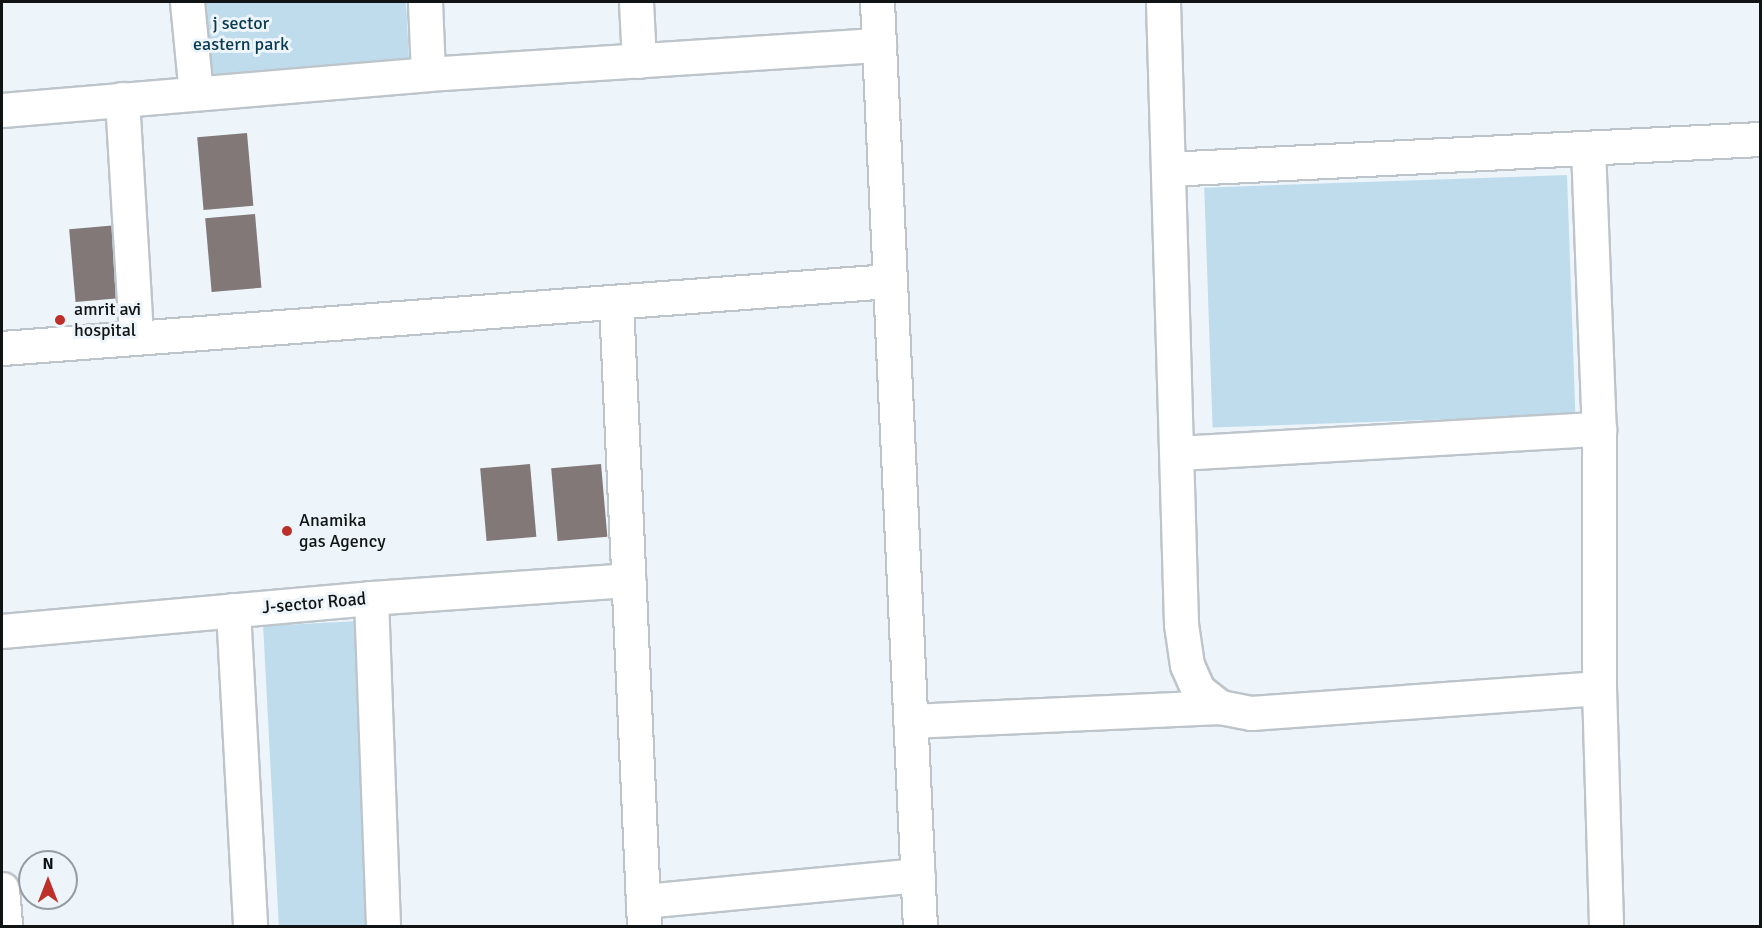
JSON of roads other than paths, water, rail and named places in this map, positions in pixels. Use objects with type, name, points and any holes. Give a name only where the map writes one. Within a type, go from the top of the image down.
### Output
[{"type":"street","points":[[187,2],[196,93]]},
{"type":"street","points":[[425,2],[428,74]]},
{"type":"street","points":[[636,2],[639,61]]},
{"type":"street","points":[[877,2],[920,927]]},
{"type":"street","points":[[1163,2],[1181,624],[1187,665],[1198,690],[1220,707]]},
{"type":"street","points":[[2,110],[428,74],[879,45]]},
{"type":"street","points":[[122,99],[136,338]]},
{"type":"street","points":[[1168,169],[1761,139]]},
{"type":"street","points":[[1588,148],[1599,429],[1599,688],[1606,927]]},
{"type":"street","points":[[2,348],[889,281]]},
{"type":"street","points":[[616,302],[644,914],[918,875]]},
{"type":"street","points":[[1177,453],[1599,429]]},
{"type":"street","name":"J-sector Road","points":[[2,631],[371,598],[628,580]]},
{"type":"street","points":[[371,598],[383,927]]},
{"type":"street","points":[[233,610],[250,927]]},
{"type":"street","points":[[910,720],[1220,707],[1251,713],[1297,713],[1599,688]]},
{"type":"street","points":[[2,889],[4,927]]},
{"type":"place","name":"amrit avi hospital","points":[[60,320]]},
{"type":"place","name":"Anamika gas Agency","points":[[287,531]]},
{"type":"park label","name":"j sector eastern park","points":[[241,34]]}]
